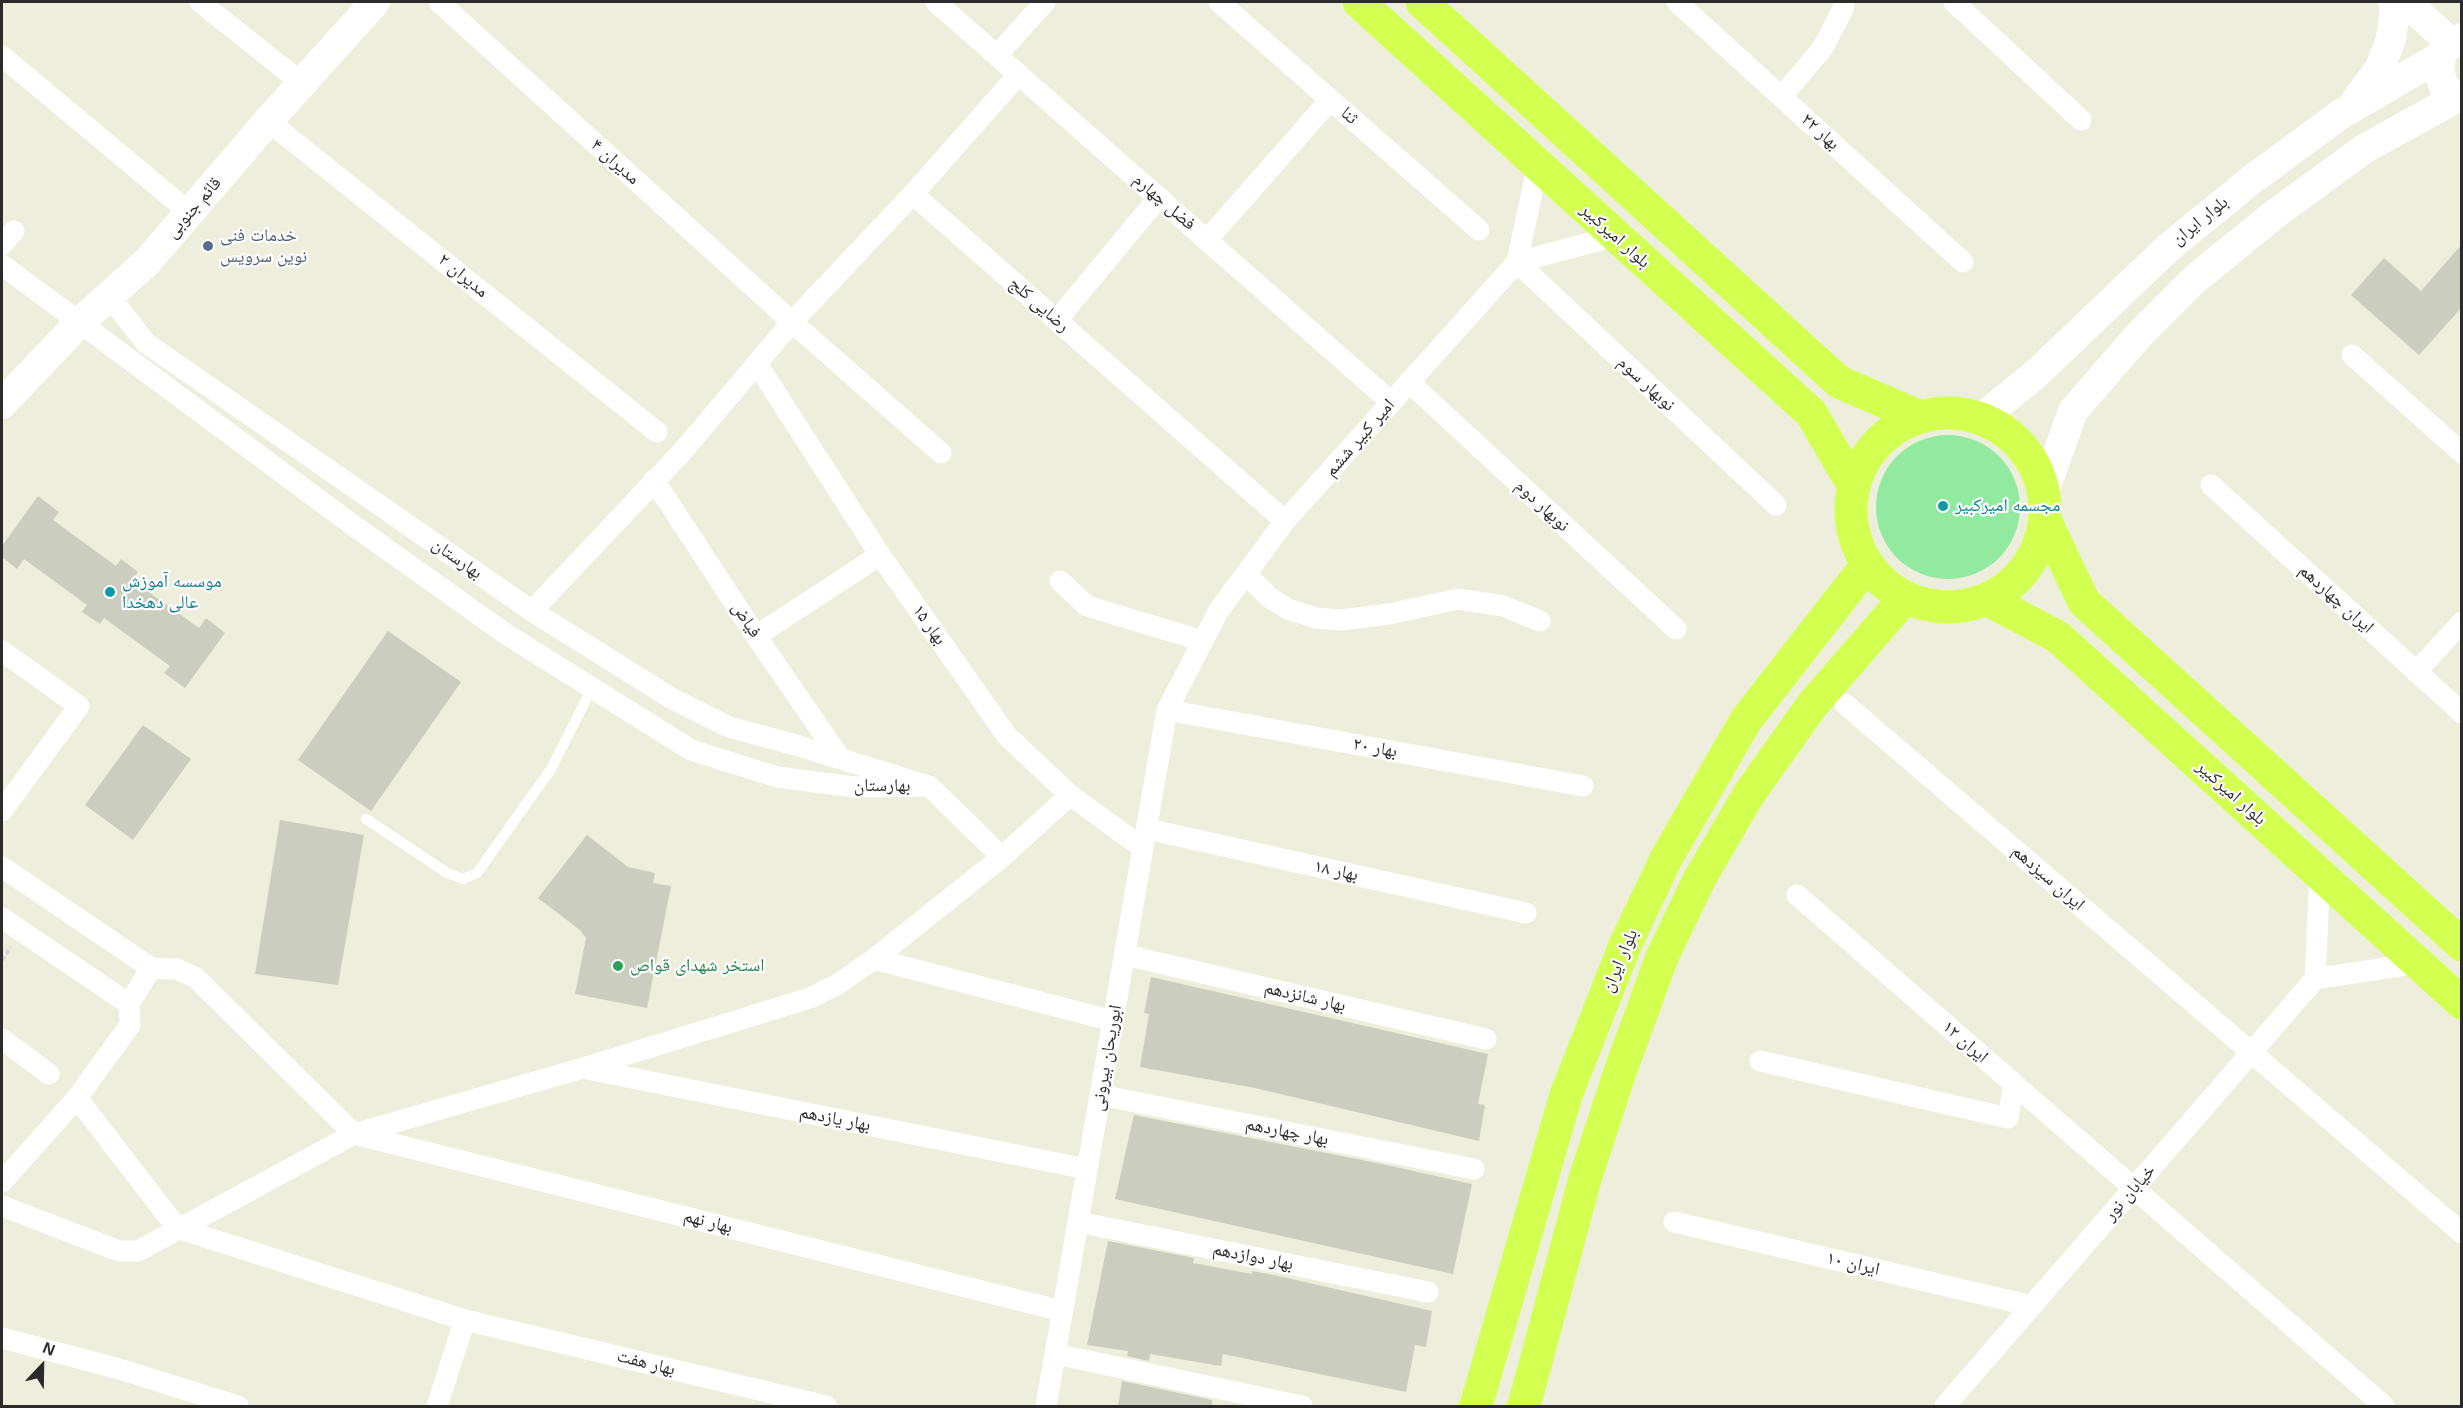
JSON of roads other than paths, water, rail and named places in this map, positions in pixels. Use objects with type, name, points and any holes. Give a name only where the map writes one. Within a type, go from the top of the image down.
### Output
[{"type":"main road","name":"قائم جنوبی","points":[[2,404],[79,323],[147,262],[268,121],[375,2]]},
{"type":"main road","name":"بلوار امیرکبیر","points":[[1359,2],[1810,413],[1853,486]]},
{"type":"main road","points":[[1422,2],[1839,382],[1918,416]]},
{"type":"main road","points":[[2342,114],[2363,93],[2380,68],[2391,39],[2395,9],[2393,2]]},
{"type":"main road","points":[[2045,489],[2073,411],[2139,335],[2196,279],[2275,214],[2364,149],[2459,98],[2444,87],[2440,80],[2439,64],[2451,46],[2406,2]]},
{"type":"main road","name":"بلوار ایران","points":[[1983,417],[2037,373],[2168,248],[2250,181],[2342,114],[2451,46]]},
{"type":"main road","points":[[1950,411],[1983,417],[2011,434],[2033,459],[2045,489],[2046,522],[2036,554],[2016,581],[1988,600],[1951,607],[1932,606],[1905,598],[1867,565],[1855,540],[1850,513],[1853,486],[1866,455],[1889,431],[1918,416],[1950,411]]},
{"type":"main road","points":[[2046,522],[2085,602],[2462,945]]},
{"type":"main road","name":"بلوار ایران","points":[[1476,1407],[1566,1095],[1626,943],[1667,857],[1746,720],[1867,565]]},
{"type":"main road","name":"بلوار ایران","points":[[1524,1407],[1585,1179],[1620,1072],[1667,947],[1700,878],[1749,794],[1813,704],[1905,598]]},
{"type":"main road","name":"بلوار امیرکبیر","points":[[1988,600],[2058,637],[2462,1003]]},
{"type":"street","points":[[200,2],[303,84]]},
{"type":"street","name":"مدیران ۴","points":[[439,2],[792,322],[941,453]]},
{"type":"street","name":"فضل چهارم","points":[[936,2],[1391,402]]},
{"type":"street","points":[[997,55],[1045,2]]},
{"type":"street","name":"ثنا","points":[[1219,2],[1479,230]]},
{"type":"street","name":"بهار ۲۲","points":[[1677,2],[1963,262]]},
{"type":"street","points":[[1782,96],[1822,49],[1843,9],[1844,2]]},
{"type":"street","points":[[1954,2],[2081,120]]},
{"type":"street","points":[[5,66],[190,213]]},
{"type":"street","points":[[532,611],[682,452],[792,322],[913,194],[1019,74]]},
{"type":"street","points":[[1207,240],[1330,100]]},
{"type":"street","name":"مدیران ۲","points":[[268,121],[657,432]]},
{"type":"street","name":"امیر کبیر ششم","points":[[1167,710],[1219,610],[1285,521],[1516,262],[1538,164]]},
{"type":"street","name":"رضایی کلج","points":[[913,194],[1285,521]]},
{"type":"street","points":[[1057,321],[1159,197]]},
{"type":"street","points":[[1516,262],[1616,236]]},
{"type":"street","name":"نوبهار سوم","points":[[1516,262],[1776,505]]},
{"type":"street","name":"بهارستان","points":[[2,265],[364,533],[506,634],[691,750],[777,777],[854,787],[929,786]]},
{"type":"street","name":"بهارستان","points":[[109,296],[146,344],[532,611],[671,698],[729,727],[929,786]]},
{"type":"street","points":[[2352,355],[2462,453]]},
{"type":"street","name":"بهار ۱۵","points":[[757,364],[880,555],[1007,736],[1070,795],[1145,838]]},
{"type":"street","name":"نوبهار دوم","points":[[1409,382],[1676,629]]},
{"type":"street","name":"فیاض","points":[[654,480],[756,636],[840,758]]},
{"type":"street","name":"ایران چهاردهم","points":[[2211,485],[2462,714]]},
{"type":"street","points":[[756,636],[880,555]]},
{"type":"street","points":[[1246,574],[1270,598],[1288,609],[1316,618],[1341,620],[1389,614],[1458,599],[1503,606],[1540,621]]},
{"type":"street","points":[[1060,581],[1087,606],[1203,641]]},
{"type":"street","points":[[2416,672],[2462,622]]},
{"type":"street","points":[[2,651],[79,706],[2,811]]},
{"type":"street","name":"ایران سیزدهم","points":[[1845,704],[2462,1233]]},
{"type":"street","name":"بهار ۲۰","points":[[1167,710],[1583,786]]},
{"type":"street","name":"ابوریحان بیرونی","points":[[1046,1407],[1167,710]]},
{"type":"street","points":[[929,786],[1002,857]]},
{"type":"street","points":[[2,1206],[119,1251],[138,1251],[354,1134],[583,1068],[810,998],[838,984],[874,959],[1002,857],[1070,795]]},
{"type":"street","name":"بهار ۱۸","points":[[1145,838],[1526,913]]},
{"type":"street","points":[[2,867],[151,968],[177,969],[196,978],[354,1134]]},
{"type":"street","points":[[2320,873],[2315,979],[2418,963]]},
{"type":"street","name":"ایران ۱۲","points":[[1797,895],[2385,1407]]},
{"type":"street","points":[[2,918],[129,1004]]},
{"type":"street","name":"بهار شانزدهم","points":[[1125,955],[1486,1039]]},
{"type":"street","points":[[874,959],[1113,1021]]},
{"type":"street","points":[[2,1182],[77,1098],[130,1025],[129,1004],[151,968]]},
{"type":"street","name":"خیابان نور","points":[[1945,1407],[2315,979]]},
{"type":"street","points":[[2,1039],[49,1074]]},
{"type":"street","points":[[1760,1060],[2008,1118],[2014,1084]]},
{"type":"street","name":"بهار یازدهم","points":[[583,1068],[1087,1169]]},
{"type":"street","name":"بهار چهاردهم","points":[[1100,1095],[1474,1169]]},
{"type":"street","points":[[77,1098],[177,1228]]},
{"type":"street","name":"بهار نهم","points":[[354,1134],[1062,1311]]},
{"type":"street","name":"بهار دوازدهم","points":[[1078,1222],[1428,1292]]},
{"type":"street","name":"ایران ۱۰","points":[[1674,1222],[2032,1306]]},
{"type":"street","name":"بهار هفت","points":[[177,1228],[465,1320],[826,1407]]},
{"type":"street","points":[[437,1407],[465,1320]]},
{"type":"street","points":[[2,1338],[119,1369],[237,1407]]},
{"type":"street","points":[[1055,1354],[1302,1407]]},
{"type":"lane","points":[[366,819],[447,873],[463,879],[477,873],[550,769],[592,688]]},
{"type":"place","name":"خدمات فنی نوین سرویس","points":[[208,246]]},
{"type":"place","name":"مجسمه امیرکبیر","points":[[1943,506]]},
{"type":"place","name":"موسسه آموزش عالی دهخدا","points":[[110,592]]},
{"type":"place","name":"استخر شهدای قواص","points":[[618,966]]}]
